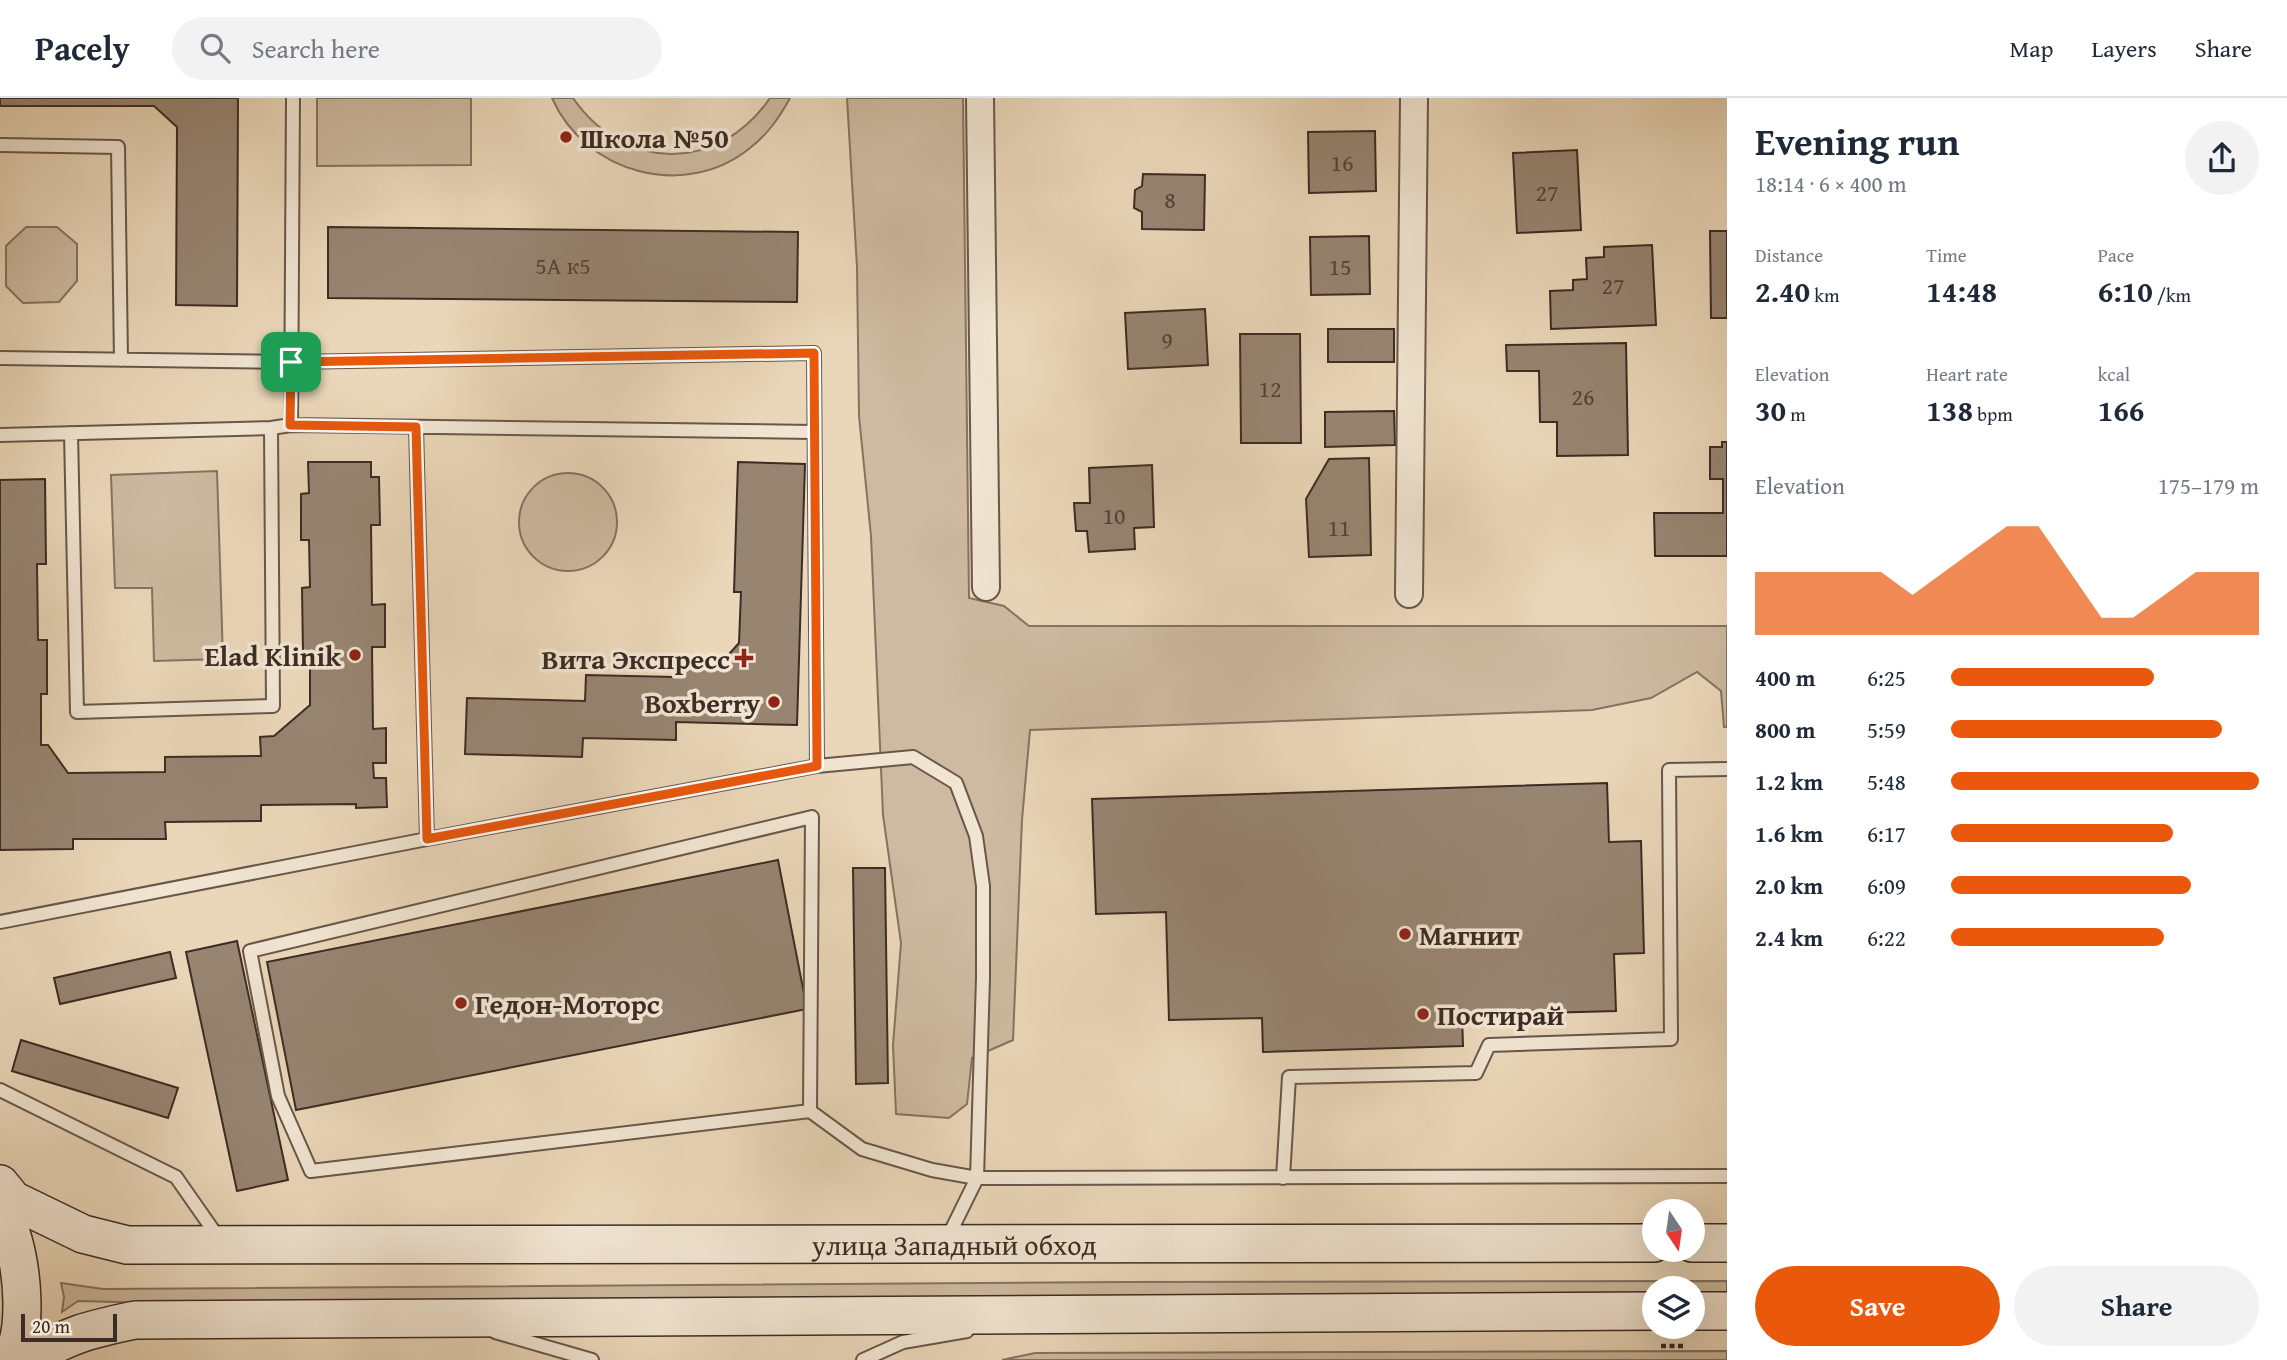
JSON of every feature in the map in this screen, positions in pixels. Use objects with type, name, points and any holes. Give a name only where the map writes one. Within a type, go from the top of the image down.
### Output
[{"type":"main road","name":"улица Западный обход","points":[[0,1184],[13,1200],[83,1234],[127,1245],[1642,1243]]},
{"type":"main road","points":[[0,1212],[12,1235],[22,1299],[17,1349],[10,1360]]},
{"type":"main road","points":[[1705,1243],[1727,1243]]},
{"type":"main road","points":[[31,1360],[45,1349],[77,1333],[135,1320],[1642,1311]]},
{"type":"main road","points":[[1705,1311],[1727,1311]]},
{"type":"street","points":[[980,98],[986,587]]},
{"type":"street","points":[[1409,594],[1414,98]]},
{"type":"lane","points":[[290,425],[293,98]]},
{"type":"lane","points":[[0,145],[118,146],[121,360]]},
{"type":"lane","points":[[0,358],[291,362],[814,353],[817,766]]},
{"type":"lane","points":[[0,435],[271,428],[290,425],[814,432]]},
{"type":"lane","points":[[416,427],[427,839]]},
{"type":"lane","points":[[71,433],[77,712],[273,706],[271,428]]},
{"type":"lane","points":[[0,922],[817,766],[913,757],[956,783],[976,836],[983,886],[983,978],[976,1178],[944,1245]]},
{"type":"lane","points":[[1283,1178],[1289,1077],[1476,1073],[1489,1045],[1671,1039],[1669,771],[1727,769]]},
{"type":"lane","points":[[810,1111],[812,817],[250,951],[278,1096],[311,1171],[810,1111],[862,1149],[932,1170],[976,1178],[1727,1176]]},
{"type":"lane","points":[[0,1090],[176,1177],[240,1246]]},
{"type":"lane","points":[[863,1360],[904,1342],[1058,1314]]},
{"type":"lane","points":[[444,1317],[568,1357],[592,1360]]},
{"type":"shaded area","points":[[317,98],[471,98],[471,165],[317,166]]},
{"type":"shaded area","points":[[552,98],[573,98],[594,122],[618,140],[644,150],[672,154],[699,150],[725,140],[749,123],[770,98],[790,98],[773,125],[750,148],[724,164],[696,173],[667,175],[639,171],[612,161],[588,145],[567,124]]},
{"type":"shaded area","points":[[847,98],[963,98],[969,598],[1004,606],[1029,626],[1727,626],[1727,727],[1724,727],[1721,691],[1697,672],[1651,698],[1592,710],[1030,730],[1022,820],[1013,1040],[972,1058],[967,1104],[949,1118],[896,1114],[893,1045],[901,943],[883,815],[871,536],[859,416],[857,267]]},
{"type":"shaded area","points":[[26,227],[57,227],[77,244],[77,281],[59,302],[23,303],[6,286],[6,246]]},
{"type":"shaded area","points":[[217,471],[223,659],[154,661],[152,588],[115,588],[111,475]]},
{"type":"shaded area","points":[[568,473],[587,477],[603,487],[613,503],[617,522],[613,541],[603,557],[587,567],[568,571],[549,567],[533,557],[523,541],[519,522],[523,503],[533,487],[549,477]]},
{"type":"shaded area","points":[[1642,1281],[1642,1297],[237,1305],[78,1301],[62,1312],[64,1297],[61,1283],[103,1289]]},
{"type":"shaded area","points":[[1705,1281],[1727,1281],[1727,1296],[1705,1297]]},
{"type":"shaded area","points":[[1727,1351],[1727,1360],[1002,1360],[1035,1353]]},
{"type":"building","points":[[0,98],[238,98],[237,306],[176,305],[177,127],[154,106],[0,106]]},
{"type":"building","points":[[1375,131],[1376,191],[1309,193],[1308,132]]},
{"type":"building","points":[[1577,150],[1581,230],[1517,233],[1513,153]]},
{"type":"building","points":[[1143,174],[1205,175],[1204,230],[1142,229],[1142,212],[1134,208],[1135,190],[1142,186]]},
{"type":"building","points":[[328,227],[798,232],[797,302],[328,298]]},
{"type":"building","points":[[1710,231],[1727,231],[1727,318],[1711,318]]},
{"type":"building","points":[[1369,236],[1370,294],[1311,295],[1310,237]]},
{"type":"building","points":[[1652,245],[1656,325],[1551,329],[1550,291],[1573,290],[1573,280],[1587,279],[1586,258],[1604,257],[1604,247]]},
{"type":"building","points":[[1205,309],[1208,365],[1128,369],[1125,313]]},
{"type":"building","points":[[1328,329],[1394,329],[1394,362],[1328,362]]},
{"type":"building","points":[[1240,334],[1300,334],[1301,443],[1241,443]]},
{"type":"building","points":[[1626,343],[1628,455],[1557,456],[1557,422],[1540,422],[1539,371],[1507,371],[1506,345]]},
{"type":"building","points":[[1394,411],[1395,445],[1325,447],[1325,412]]},
{"type":"building","points":[[1722,442],[1727,442],[1727,556],[1655,556],[1654,513],[1723,513],[1723,479],[1710,479],[1710,447],[1722,447]]},
{"type":"building","points":[[1369,458],[1371,555],[1309,557],[1306,499],[1329,459]]},
{"type":"building","points":[[308,462],[371,462],[371,477],[379,477],[380,525],[371,525],[372,605],[385,604],[385,647],[372,647],[373,729],[386,728],[386,763],[373,763],[374,778],[386,778],[387,807],[356,808],[356,804],[261,805],[261,821],[165,822],[166,839],[73,839],[73,849],[0,850],[0,480],[45,479],[46,564],[37,564],[38,640],[47,640],[47,694],[41,694],[41,745],[48,745],[68,773],[165,772],[165,757],[261,756],[260,737],[274,736],[310,705],[310,653],[303,653],[302,588],[310,587],[309,540],[301,540],[301,494],[309,493]]},
{"type":"building","points":[[738,462],[805,464],[797,725],[676,722],[676,740],[583,738],[582,757],[465,754],[467,698],[585,701],[586,675],[675,677],[675,663],[722,662],[739,643],[741,592],[734,592]]},
{"type":"building","points":[[1152,465],[1154,527],[1134,528],[1135,549],[1089,552],[1087,531],[1076,531],[1074,503],[1090,503],[1089,468]]},
{"type":"building","name":"Магнит","points":[[1607,783],[1609,842],[1641,841],[1644,953],[1614,954],[1616,1011],[1462,1015],[1463,1046],[1263,1052],[1262,1018],[1169,1020],[1166,912],[1096,914],[1092,799]]},
{"type":"building","points":[[778,860],[807,1009],[296,1110],[267,962]]},
{"type":"building","points":[[853,868],[885,868],[888,1083],[856,1084]]},
{"type":"building","points":[[237,941],[288,1180],[237,1191],[186,952]]},
{"type":"building","points":[[170,952],[176,978],[60,1004],[54,978]]},
{"type":"building","points":[[21,1040],[178,1088],[168,1118],[12,1071]]},
{"type":"place","name":"Школа №50","points":[[566,137]]},
{"type":"place","name":"Elad Klinik","points":[[355,655]]},
{"type":"place","name":"Вита Экспресс","points":[[744,658]]},
{"type":"place","name":"Boxberry","points":[[774,702]]},
{"type":"place","name":"Магнит","points":[[1405,934]]},
{"type":"place","name":"Гедон-Моторс","points":[[461,1003]]},
{"type":"place","name":"Постирай","points":[[1423,1014]]},
{"type":"route","points":[[814,353],[817,766],[427,839],[416,427],[290,425],[291,362],[814,353]]}]
